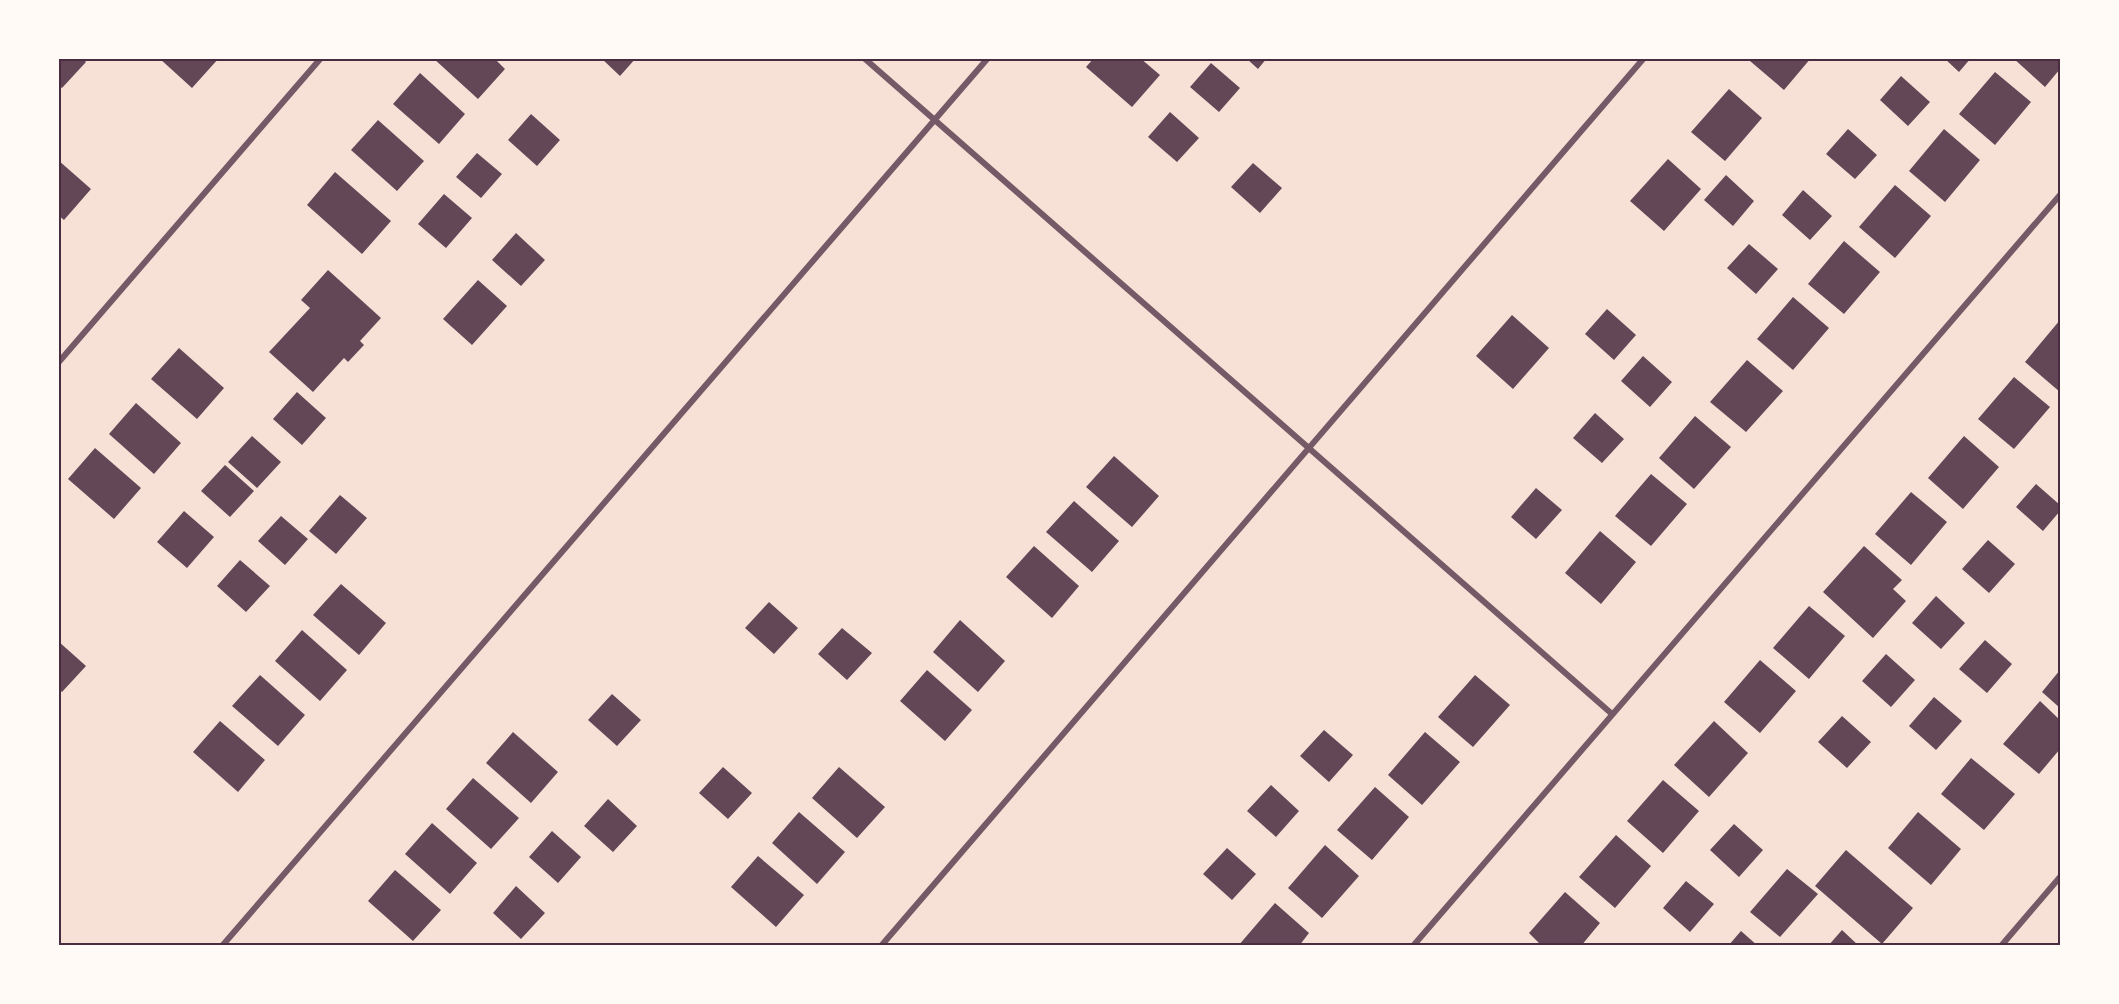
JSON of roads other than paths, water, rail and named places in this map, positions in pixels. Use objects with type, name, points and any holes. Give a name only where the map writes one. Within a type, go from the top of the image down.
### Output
[{"type":"street","points":[[58,363],[321,58]]},
{"type":"street","points":[[864,58],[1612,714]]},
{"type":"street","points":[[222,945],[988,58]]},
{"type":"street","points":[[881,945],[1307,447],[1644,58]]},
{"type":"street","points":[[1413,945],[2061,195]]},
{"type":"street","points":[[2001,945],[2061,877]]}]
